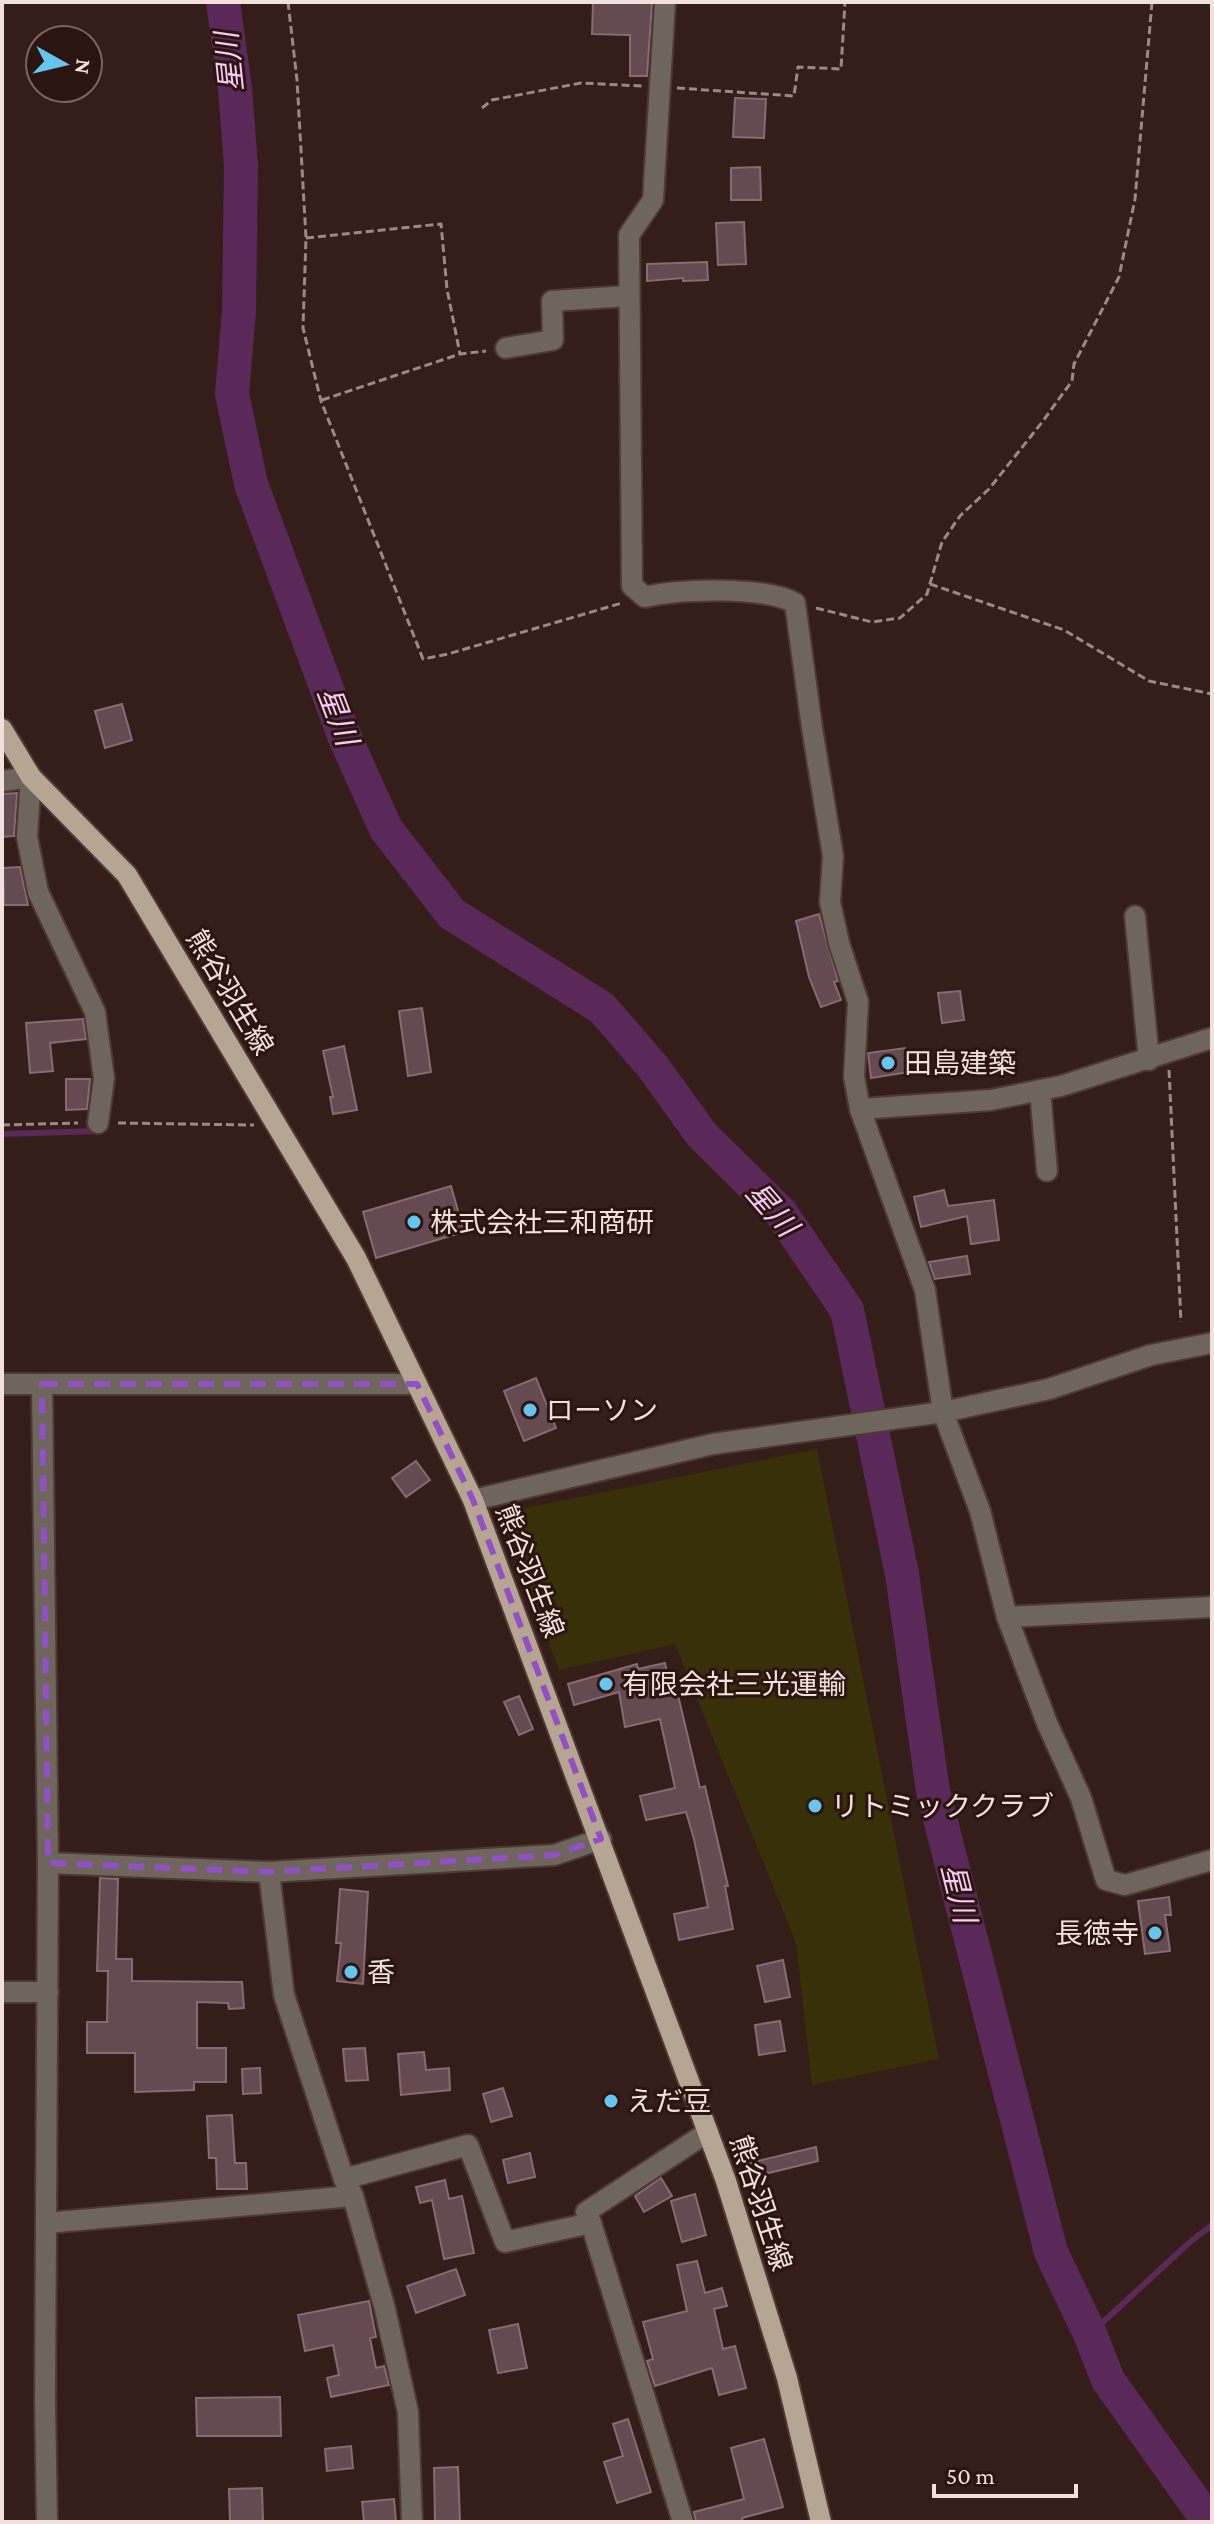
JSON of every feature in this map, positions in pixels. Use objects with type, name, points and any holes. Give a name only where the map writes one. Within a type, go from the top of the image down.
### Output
[{"type":"main road","name":"熊谷羽生線","points":[[2,729],[31,777],[127,875],[356,1258],[473,1500],[708,2132],[787,2378],[821,2522]]},
{"type":"street","points":[[665,2],[653,200],[629,235],[632,586],[645,597],[672,591],[729,592],[785,597],[795,603],[833,856],[830,902],[858,1002],[854,1077],[860,1109],[925,1290],[933,1413],[980,1511],[1007,1617],[1047,1723],[1081,1798],[1106,1880],[1125,1885],[1212,1860]]},
{"type":"street","points":[[506,348],[553,340],[552,301],[629,296]]},
{"type":"street","points":[[2,781],[31,777],[27,837],[38,892],[95,1012],[104,1078],[98,1123]]},
{"type":"street","points":[[1135,916],[1159,1056]]},
{"type":"street","points":[[860,1109],[991,1100],[1040,1090],[1212,1038]]},
{"type":"street","points":[[1040,1090],[1047,1171]]},
{"type":"street","points":[[473,1500],[699,1447],[933,1413],[1049,1389],[1151,1355],[1212,1343]]},
{"type":"street","points":[[2,1384],[417,1384]]},
{"type":"street","points":[[42,1384],[48,1863],[47,2522]]},
{"type":"street","points":[[1007,1617],[1212,1607]]},
{"type":"street","points":[[48,1863],[269,1872],[554,1855],[601,1839]]},
{"type":"street","points":[[269,1872],[284,1995],[385,2309],[408,2412],[412,2522]]},
{"type":"street","points":[[2,1992],[48,1992]]},
{"type":"street","points":[[683,2522],[586,2212],[708,2132]]},
{"type":"street","points":[[46,2223],[348,2188],[468,2145],[505,2242],[591,2223]]},
{"type":"path","points":[[288,2],[297,80],[306,238],[303,328],[321,401],[423,659],[645,597]]},
{"type":"path","points":[[482,108],[492,100],[581,83],[794,96],[798,67],[841,69],[845,2]]},
{"type":"path","points":[[795,603],[872,622],[900,618],[927,594],[942,542],[960,516],[989,489],[1072,381],[1074,364],[1119,277],[1135,199],[1152,2]]},
{"type":"path","points":[[306,238],[441,224],[447,289],[460,354]]},
{"type":"path","points":[[321,401],[460,354],[506,348]]},
{"type":"path","points":[[930,584],[1064,630],[1149,681],[1212,694]]},
{"type":"path","points":[[1159,1056],[1181,1322]]},
{"type":"path","points":[[2,1125],[278,1125]]},
{"type":"highlighted area","points":[[42,1384],[417,1384],[473,1500],[601,1839],[554,1855],[269,1872],[48,1863]]},
{"type":"shaded area","name":"リトミッククラブ","points":[[817,1449],[939,2059],[812,2085],[796,1943],[675,1644],[559,1670],[500,1513]]},
{"type":"building","points":[[593,2],[652,3],[647,76],[630,76],[630,35],[592,34]]},
{"type":"building","points":[[735,98],[766,99],[764,138],[733,137]]},
{"type":"building","points":[[760,167],[761,200],[731,200],[731,168]]},
{"type":"building","points":[[744,222],[746,264],[718,265],[716,223]]},
{"type":"building","points":[[707,262],[708,280],[683,281],[683,278],[647,281],[647,264]]},
{"type":"building","points":[[122,704],[132,740],[105,748],[95,711]]},
{"type":"building","points":[[17,793],[14,836],[2,837],[2,794]]},
{"type":"building","points":[[20,867],[28,905],[4,905],[3,868]]},
{"type":"building","points":[[819,914],[841,1000],[821,1007],[809,977],[796,921]]},
{"type":"building","points":[[960,991],[964,1020],[942,1023],[938,993]]},
{"type":"building","points":[[422,1008],[431,1072],[408,1076],[399,1011]]},
{"type":"building","points":[[83,1019],[86,1039],[50,1043],[53,1071],[30,1073],[26,1023]]},
{"type":"building","points":[[344,1046],[357,1110],[333,1114],[330,1097],[333,1097],[323,1051]]},
{"type":"building","name":"田島建築","points":[[905,1048],[909,1072],[871,1078],[868,1053]]},
{"type":"building","points":[[66,1079],[90,1079],[87,1109],[66,1110]]},
{"type":"building","name":"株式会社三和商研","points":[[451,1186],[464,1232],[376,1258],[363,1212]]},
{"type":"building","points":[[944,1190],[948,1206],[994,1200],[999,1240],[971,1244],[967,1216],[921,1227],[914,1197]]},
{"type":"building","points":[[967,1256],[970,1274],[935,1279],[929,1262]]},
{"type":"building","name":"ローソン","points":[[536,1378],[556,1428],[524,1441],[504,1391]]},
{"type":"building","points":[[416,1461],[430,1480],[406,1497],[392,1478]]},
{"type":"building","points":[[665,1663],[672,1696],[678,1695],[700,1788],[705,1786],[728,1886],[725,1886],[733,1929],[679,1940],[674,1914],[708,1907],[686,1812],[646,1820],[640,1796],[675,1788],[660,1719],[625,1727],[619,1692],[574,1705],[568,1684],[637,1664],[638,1669]]},
{"type":"building","points":[[519,1696],[533,1729],[519,1735],[504,1702]]},
{"type":"building","points":[[100,1878],[118,1879],[116,1959],[132,1959],[132,1981],[242,1982],[244,2008],[229,2009],[228,2003],[197,2002],[197,2048],[226,2048],[226,2082],[194,2082],[194,2090],[135,2092],[135,2053],[87,2053],[87,2022],[107,2022],[108,1971],[97,1971]]},
{"type":"building","points":[[340,1889],[368,1892],[363,1984],[337,1981],[341,1943],[336,1943]]},
{"type":"building","name":"長徳寺","points":[[1169,1897],[1171,1915],[1165,1915],[1170,1951],[1145,1954],[1138,1901]]},
{"type":"building","points":[[783,1960],[790,1997],[765,2002],[757,1966]]},
{"type":"building","points":[[780,2021],[785,2051],[759,2055],[755,2025]]},
{"type":"building","points":[[365,2048],[368,2080],[346,2081],[343,2049]]},
{"type":"building","points":[[424,2052],[426,2070],[449,2068],[450,2090],[401,2095],[398,2054]]},
{"type":"building","points":[[260,2068],[261,2093],[243,2094],[242,2069]]},
{"type":"building","points":[[503,2088],[512,2116],[491,2122],[483,2094]]},
{"type":"building","points":[[232,2115],[235,2163],[246,2163],[247,2189],[217,2189],[216,2158],[209,2158],[207,2116]]},
{"type":"building","points":[[816,2147],[818,2161],[748,2178],[745,2164]]},
{"type":"building","points":[[530,2153],[535,2177],[508,2183],[503,2160]]},
{"type":"building","points":[[661,2178],[672,2196],[644,2212],[635,2196]]},
{"type":"building","points":[[445,2180],[449,2199],[462,2196],[474,2253],[444,2259],[432,2200],[420,2203],[416,2187]]},
{"type":"building","points":[[695,2194],[706,2235],[682,2242],[671,2201]]},
{"type":"building","points":[[697,2261],[705,2293],[722,2288],[727,2306],[714,2309],[723,2349],[735,2346],[746,2388],[719,2395],[712,2368],[655,2386],[647,2361],[653,2359],[643,2322],[687,2311],[677,2265]]},
{"type":"building","points":[[456,2269],[465,2295],[416,2313],[407,2286]]},
{"type":"building","points":[[369,2301],[376,2337],[370,2338],[376,2368],[384,2366],[389,2385],[331,2397],[327,2378],[339,2375],[333,2345],[305,2351],[298,2315]]},
{"type":"building","points":[[518,2324],[527,2368],[498,2373],[489,2330]]},
{"type":"building","points":[[280,2397],[281,2436],[197,2436],[196,2398]]},
{"type":"building","points":[[628,2419],[651,2492],[617,2503],[604,2462],[623,2456],[613,2424]]},
{"type":"building","points":[[764,2439],[783,2507],[742,2518],[743,2522],[696,2522],[694,2512],[744,2499],[731,2448]]},
{"type":"building","points":[[351,2446],[353,2468],[327,2471],[325,2449]]},
{"type":"building","points":[[458,2467],[460,2522],[435,2522],[434,2468]]},
{"type":"building","points":[[262,2488],[263,2522],[230,2522],[229,2489]]},
{"type":"building","points":[[394,2499],[396,2522],[364,2522],[362,2502]]},
{"type":"waterway","name":"星川","points":[[223,2],[235,88],[241,166],[239,311],[232,394],[251,484],[345,738],[386,829],[452,914],[602,1008],[653,1067],[702,1135],[781,1213],[847,1310],[902,1574],[933,1791],[1051,2252],[1108,2380],[1209,2522]]},
{"type":"waterway","points":[[2,1134],[99,1131]]},
{"type":"waterway","points":[[1090,2334],[1212,2225]]},
{"type":"place","name":"田島建築","points":[[888,1063]]},
{"type":"place","name":"株式会社三和商研","points":[[414,1222]]},
{"type":"place","name":"ローソン","points":[[530,1410]]},
{"type":"place","name":"有限会社三光運輸","points":[[606,1684]]},
{"type":"place","name":"リトミッククラブ","points":[[815,1806]]},
{"type":"place","name":"長徳寺","points":[[1155,1933]]},
{"type":"place","name":"香","points":[[351,1972]]},
{"type":"place","name":"えだ豆","points":[[611,2101]]}]
